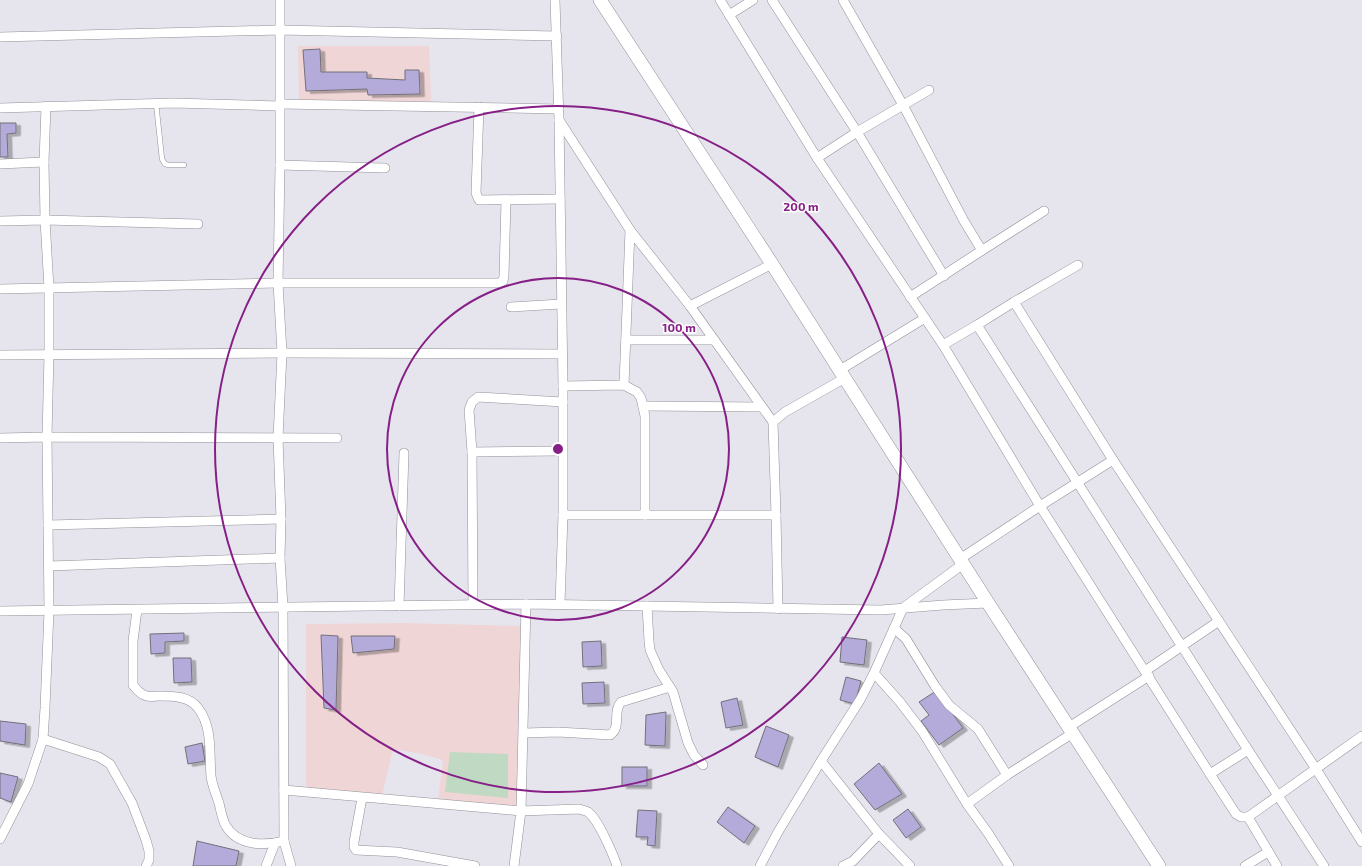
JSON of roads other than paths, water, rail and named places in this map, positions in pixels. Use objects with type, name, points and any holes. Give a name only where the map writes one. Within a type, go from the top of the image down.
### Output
[{"type":"main road","points":[[600,0],[772,264],[988,604],[1159,866]]},
{"type":"street","points":[[266,866],[280,842],[284,790],[283,607],[280,558],[278,438],[282,353],[278,284],[280,0]]},
{"type":"street","points":[[555,0],[559,119],[563,386],[563,515],[560,604]]},
{"type":"street","points":[[720,0],[817,158],[943,345],[1040,506],[1236,814],[1241,817],[1248,817],[1362,736]]},
{"type":"street","points":[[729,16],[754,0]]},
{"type":"street","points":[[772,0],[857,132],[944,276]]},
{"type":"street","points":[[843,0],[904,105],[946,188],[981,251]]},
{"type":"street","points":[[0,37],[280,30],[557,36]]},
{"type":"street","points":[[817,158],[857,132],[929,90]]},
{"type":"street","points":[[0,108],[156,103],[558,109]]},
{"type":"street","points":[[0,839],[28,784],[43,739],[49,611],[47,437],[49,288],[45,220],[44,162],[46,106]]},
{"type":"street","points":[[479,107],[477,197],[479,200],[560,199]]},
{"type":"street","points":[[559,119],[630,230],[690,306],[773,422],[778,609]]},
{"type":"street","points":[[0,164],[44,162]]},
{"type":"street","points":[[280,165],[385,168]]},
{"type":"street","points":[[0,289],[278,284],[499,283],[503,281],[504,276],[506,200]]},
{"type":"street","points":[[910,297],[1044,211]]},
{"type":"street","points":[[0,221],[45,220],[198,224]]},
{"type":"street","points":[[624,385],[630,230]]},
{"type":"street","points":[[690,306],[772,264]]},
{"type":"street","points":[[943,345],[1078,265]]},
{"type":"street","points":[[1014,302],[1113,460],[1316,769],[1362,842]]},
{"type":"street","points":[[511,307],[561,304]]},
{"type":"street","points":[[773,422],[785,412],[925,318]]},
{"type":"street","points":[[977,325],[1248,750],[1279,795],[1324,866]]},
{"type":"street","points":[[626,340],[714,340]]},
{"type":"street","points":[[0,355],[282,353],[562,354]]},
{"type":"street","points":[[563,386],[624,385],[637,392],[641,398],[645,416],[645,515]]},
{"type":"street","points":[[473,604],[472,452],[469,410],[472,402],[478,397],[563,402]]},
{"type":"street","points":[[643,406],[762,407]]},
{"type":"street","points":[[0,438],[337,438]]},
{"type":"street","points":[[472,452],[562,451]]},
{"type":"street","points":[[398,606],[404,453]]},
{"type":"street","points":[[760,866],[778,832],[821,760],[860,700],[874,674],[903,608],[962,561],[1040,506],[1113,460]]},
{"type":"street","points":[[563,515],[776,515]]},
{"type":"street","points":[[48,525],[280,519]]},
{"type":"street","points":[[49,566],[280,558]]},
{"type":"street","points":[[0,611],[473,604],[560,604],[881,610],[988,604]]},
{"type":"street","points":[[514,866],[521,811],[526,604]]},
{"type":"street","points":[[647,606],[650,650],[659,670],[673,692],[688,743],[694,754],[703,765]]},
{"type":"street","points":[[137,610],[134,641],[133,685],[137,690],[146,696],[178,697],[190,701],[197,707],[205,719],[208,734],[211,778],[223,820],[227,827],[234,836],[248,842],[263,844],[280,842]]},
{"type":"street","points":[[967,804],[1071,730],[1147,674],[1182,646],[1219,621]]},
{"type":"street","points":[[894,628],[906,639],[935,686],[949,705],[978,729],[1007,775]]},
{"type":"street","points":[[874,674],[900,702],[922,731],[967,804],[1009,866]]},
{"type":"street","points":[[524,734],[558,732],[610,735],[616,728],[617,706],[621,702],[670,687]]},
{"type":"street","points":[[43,739],[99,756],[110,764],[132,803],[146,840],[149,851],[149,860],[146,866]]},
{"type":"street","points":[[1210,774],[1248,750]]},
{"type":"street","points":[[821,760],[879,834],[910,866]]},
{"type":"street","points":[[284,790],[521,811],[579,809],[586,811],[592,816],[611,850],[617,866]]},
{"type":"street","points":[[362,798],[354,842],[354,847],[356,850],[397,852],[475,866]]},
{"type":"street","points":[[1248,817],[1277,866]]},
{"type":"street","points":[[843,866],[853,861],[879,834]]},
{"type":"street","points":[[280,842],[291,866]]},
{"type":"street","points":[[1245,866],[1268,852]]},
{"type":"lane","points":[[156,103],[162,159],[165,164],[184,165]]}]
